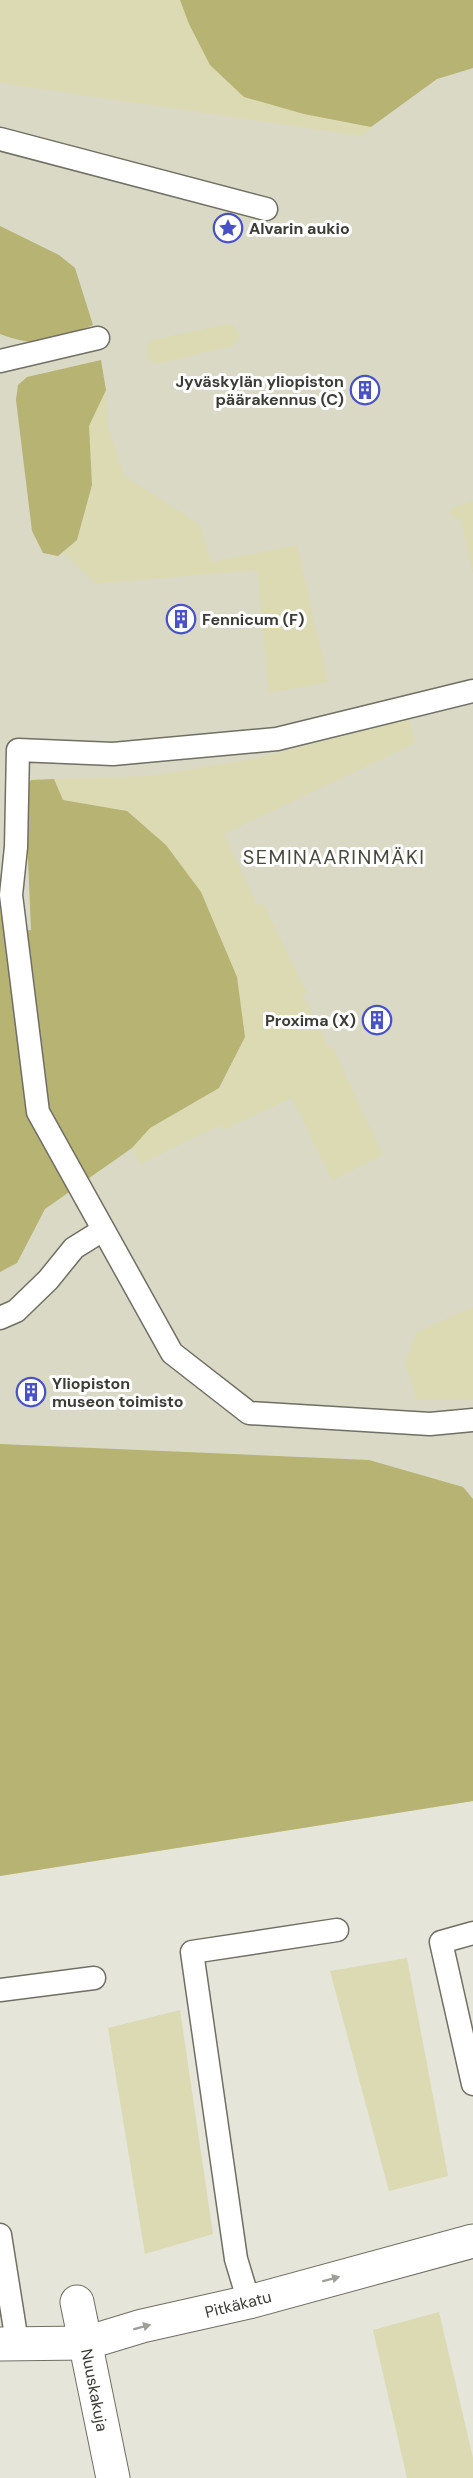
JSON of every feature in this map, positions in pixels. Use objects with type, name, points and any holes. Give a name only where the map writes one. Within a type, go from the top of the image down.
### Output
[{"type":"street","name":"Pitkäkatu","points":[[9,2343],[86,2343],[142,2326],[249,2302],[473,2241]]},
{"type":"street","name":"Nuuskakuja","points":[[77,2302],[113,2478]]},
{"type":"lane","points":[[0,139],[266,209]]},
{"type":"lane","points":[[0,361],[98,338]]},
{"type":"lane","points":[[473,691],[277,739],[113,754],[9,750],[16,847],[5,886],[38,1112],[171,1353],[249,1413],[430,1424],[473,1420]]},
{"type":"lane","points":[[0,1318],[16,1311],[48,1280],[74,1248],[103,1230]]},
{"type":"lane","points":[[249,2302],[236,2259],[192,1952],[337,1930]]},
{"type":"lane","points":[[473,1933],[441,1942],[473,2084]]},
{"type":"lane","points":[[0,1990],[94,1978]]},
{"type":"lane","points":[[0,2235],[9,2343]]},
{"type":"shaded area","points":[[0,0],[473,0],[473,1801],[0,1876]]},
{"type":"shaded area","points":[[180,0],[473,0],[473,68],[437,79],[371,127],[304,114],[244,97],[210,65],[189,24]]},
{"type":"shaded area","points":[[0,226],[59,255],[75,268],[93,325],[58,339],[38,342],[15,339],[0,334]]},
{"type":"shaded area","points":[[101,360],[106,390],[89,426],[92,485],[77,540],[58,556],[43,553],[32,531],[16,400],[18,385],[27,377]]},
{"type":"shaded area","points":[[54,779],[63,800],[127,811],[166,845],[201,892],[237,977],[245,1037],[219,1088],[150,1128],[132,1148],[45,1209],[17,1263],[0,1272],[0,910],[6,932],[31,930],[25,789],[31,780]]},
{"type":"shaded area","points":[[0,1444],[369,1460],[463,1487],[473,1499],[473,1801],[0,1876]]},
{"type":"green space","points":[[0,0],[180,0],[189,24],[304,114],[371,127],[362,136],[0,83]]},
{"type":"green space","points":[[231,323],[239,332],[239,337],[232,346],[156,364],[146,354],[151,340]]},
{"type":"green space","points":[[106,390],[108,427],[124,476],[200,525],[211,562],[297,545],[328,682],[269,693],[257,570],[96,584],[63,552],[77,540],[92,485],[89,426]]},
{"type":"green space","points":[[473,500],[473,575],[460,517],[453,519],[450,509]]},
{"type":"green space","points":[[409,719],[415,743],[224,834],[257,905],[263,903],[307,993],[303,995],[328,1047],[332,1046],[383,1155],[332,1180],[292,1098],[223,1130],[220,1125],[140,1164],[132,1148],[150,1128],[220,1088],[245,1037],[127,811],[63,800],[54,779],[148,776],[257,758]]},
{"type":"green space","points":[[473,1306],[473,1400],[416,1400],[405,1364],[416,1333]]},
{"type":"green space","points":[[407,1958],[448,2176],[389,2191],[330,1971]]},
{"type":"green space","points":[[180,2010],[213,2234],[145,2254],[108,2028]]},
{"type":"green space","points":[[439,2312],[473,2458],[473,2478],[407,2478],[373,2330]]},
{"type":"place","name":"Alvarin aukio","points":[[228,228]]},
{"type":"place","name":"Jyväskylän yliopiston päärakennus (C)","points":[[365,390]]},
{"type":"place","name":"Fennicum (F)","points":[[181,619]]},
{"type":"place","name":"Proxima (X)","points":[[377,1020]]},
{"type":"place","name":"Yliopiston museon toimisto","points":[[31,1392]]},
{"type":"district","name":"SEMINAARINMÄKI","points":[[334,857]]}]
